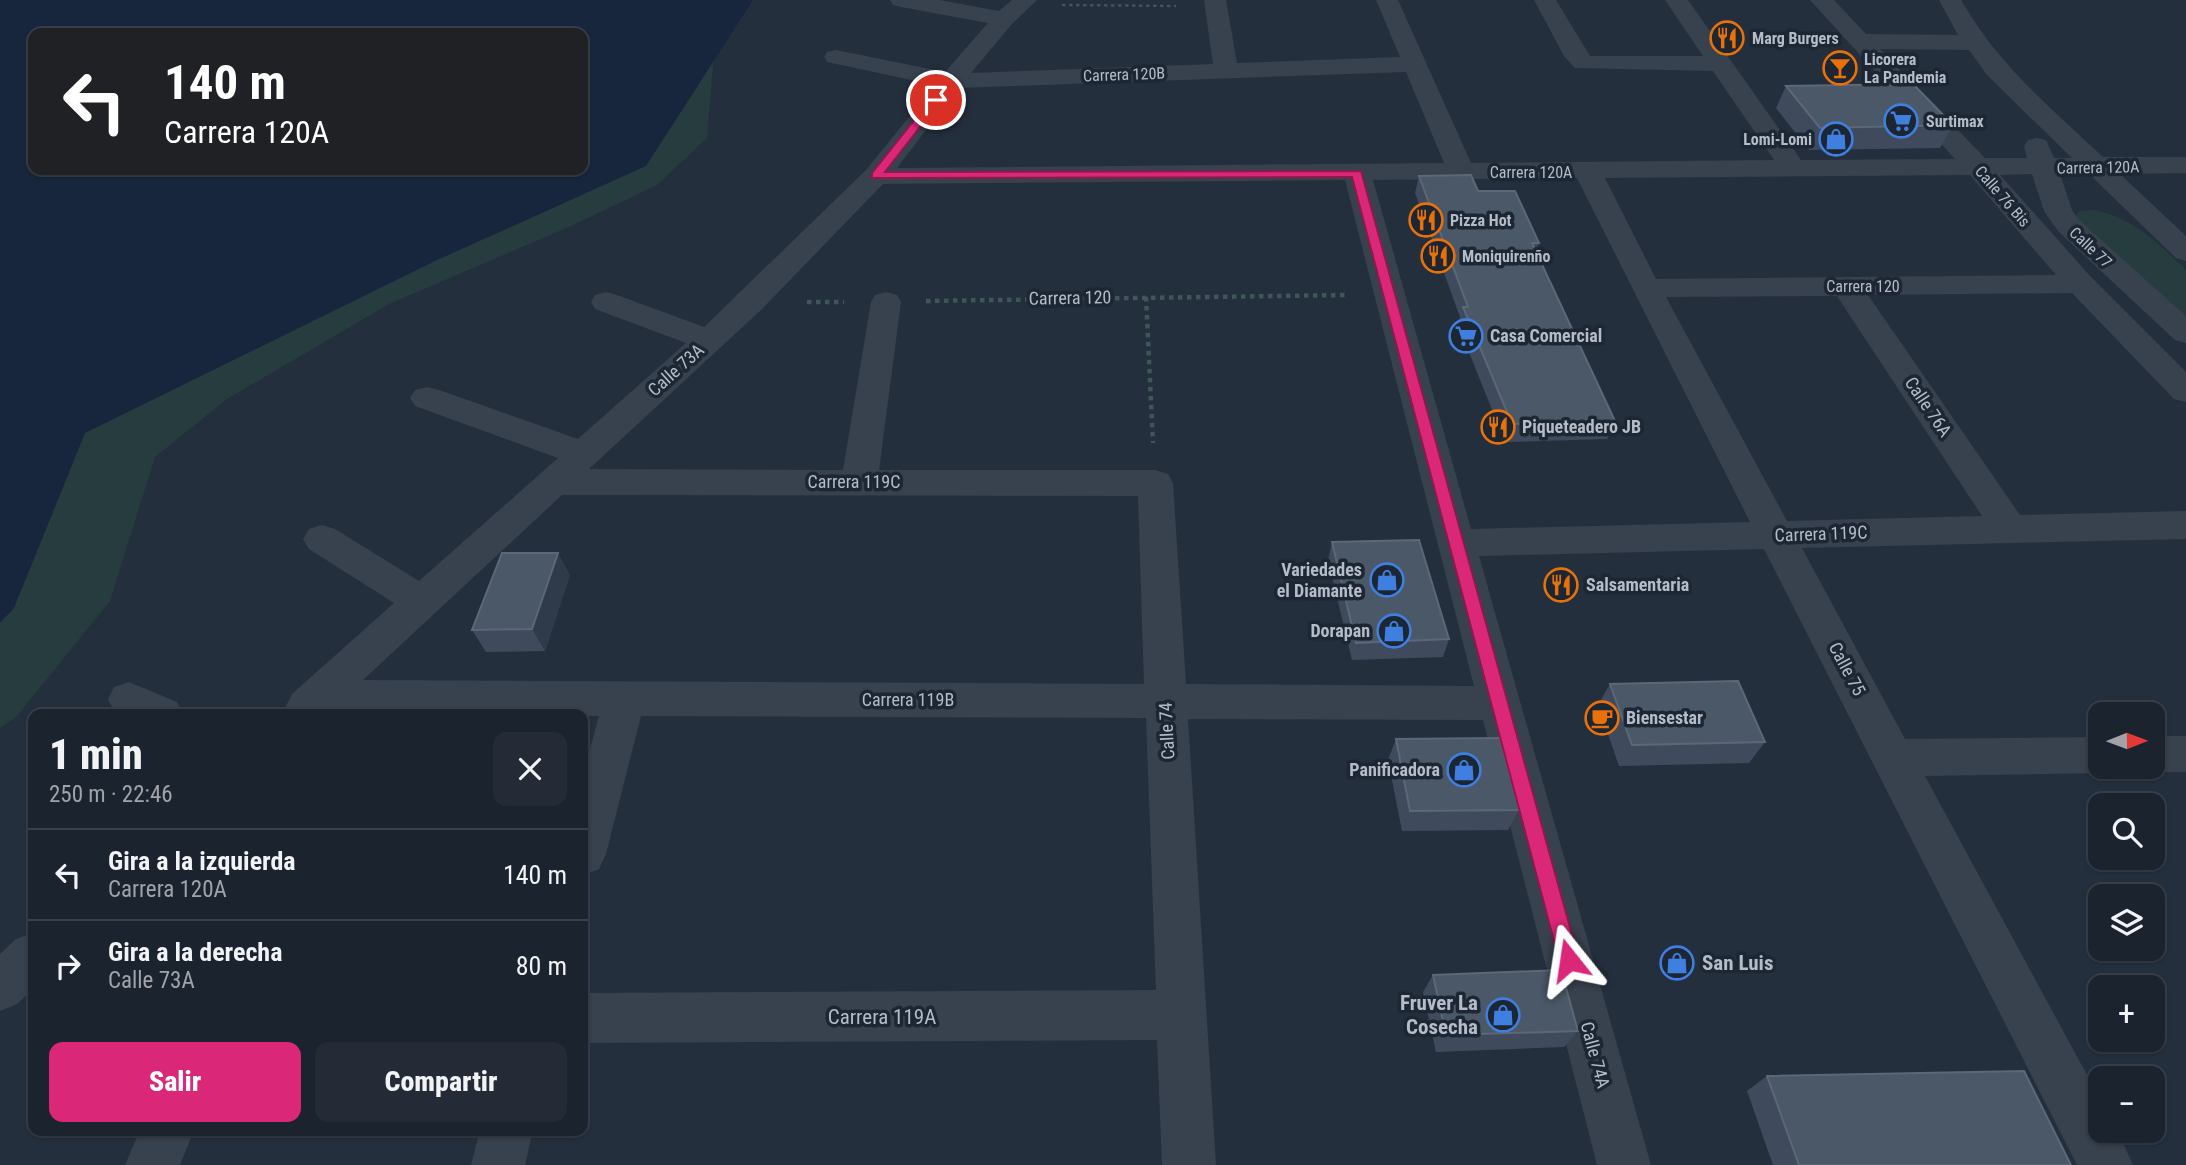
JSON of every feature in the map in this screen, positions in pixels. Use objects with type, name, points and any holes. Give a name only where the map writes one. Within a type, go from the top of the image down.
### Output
[{"type":"street","points":[[901,0],[1017,8]]},
{"type":"street","points":[[1387,0],[1462,173]]},
{"type":"street","points":[[1545,0],[1576,55],[1584,63],[1720,64]]},
{"type":"street","points":[[1676,0],[1794,170]]},
{"type":"street","name":"Calle 76 Bis","points":[[1821,0],[1980,169],[2120,327],[2186,391]]},
{"type":"street","name":"Calle 77","points":[[1950,0],[1975,43],[2020,95],[2186,252]]},
{"type":"street","points":[[1215,3],[1226,69]]},
{"type":"street","name":"Calle 73A","points":[[308,706],[750,303],[876,176],[951,81],[1017,8]]},
{"type":"street","points":[[1858,41],[1975,43]]},
{"type":"street","name":"Carrera 120B","points":[[836,57],[951,81],[1415,64]]},
{"type":"street","name":"Calle 77","points":[[2020,95],[2058,211],[2068,225],[2183,330]]},
{"type":"street","name":"Carrera 120A","points":[[876,176],[1980,169],[2186,165]]},
{"type":"street","name":"Calle 75","points":[[1588,172],[1646,288],[2106,1165]]},
{"type":"street","name":"Calle 74A","points":[[1357,174],[1624,1165]]},
{"type":"street","name":"Carrera 120","points":[[1646,288],[2080,284]]},
{"type":"street","name":"Calle 76A","points":[[1846,286],[2009,528]]},
{"type":"street","points":[[606,302],[709,340]]},
{"type":"street","points":[[859,482],[886,302]]},
{"type":"street","points":[[2120,327],[2183,330]]},
{"type":"street","points":[[427,398],[584,454]]},
{"type":"street","name":"Carrera 119C","points":[[554,482],[1155,483]]},
{"type":"street","name":"Calle 74","points":[[1155,483],[1189,1165]]},
{"type":"street","name":"Carrera 119C","points":[[1456,542],[2186,525]]},
{"type":"street","points":[[322,539],[422,602]]},
{"type":"street","points":[[588,836],[625,699]]},
{"type":"street","name":"Carrera 119B","points":[[308,706],[625,699],[1499,703]]},
{"type":"street","points":[[1893,758],[2088,755]]},
{"type":"street","name":"Carrera 119A","points":[[588,1018],[1182,1015]]},
{"type":"street","points":[[152,1165],[165,1136]]},
{"type":"street","points":[[498,1165],[505,1136]]},
{"type":"path","points":[[1017,8],[1215,3]]},
{"type":"path","name":"Carrera 120","points":[[750,303],[1389,295]]},
{"type":"path","points":[[1146,297],[1155,483]]},
{"type":"green space","points":[[0,0],[749,0],[715,41],[707,138],[657,185],[571,226],[389,304],[227,399],[155,457],[110,601],[17,716],[0,728]]},
{"type":"green space","points":[[2096,210],[2135,226],[2186,270],[2186,323],[2074,218],[2080,211]]},
{"type":"water","points":[[0,0],[753,0],[646,166],[435,261],[85,433],[14,608],[0,623]]},
{"type":"building","points":[[1913,84],[1953,125],[1820,128],[1786,86]]},
{"type":"building","points":[[1471,175],[1478,191],[1515,191],[1539,243],[1532,243],[1615,421],[1512,424],[1463,307],[1468,307],[1419,176]]},
{"type":"building","points":[[1419,540],[1449,639],[1356,643],[1332,542]]},
{"type":"building","points":[[502,553],[558,553],[532,629],[472,630]]},
{"type":"building","points":[[1738,681],[1765,742],[1632,745],[1610,684]]},
{"type":"building","points":[[1500,738],[1519,810],[1410,811],[1396,739]]},
{"type":"building","points":[[1561,970],[1578,1031],[1446,1035],[1433,975]]},
{"type":"building","points":[[2024,1071],[2071,1165],[1799,1165],[1767,1076]]},
{"type":"place","name":"Marg Burgers","points":[[1727,38]]},
{"type":"place","name":"Licorera La Pandemia","points":[[1840,68]]},
{"type":"place","name":"Surtimax","points":[[1901,121]]},
{"type":"place","name":"Lomi-Lomi","points":[[1836,139]]},
{"type":"place","name":"Pizza Hot","points":[[1426,220]]},
{"type":"place","name":"Moniquirenño","points":[[1438,256]]},
{"type":"place","name":"Casa Comercial","points":[[1466,336]]},
{"type":"place","name":"Piqueteadero JB","points":[[1498,427]]},
{"type":"place","name":"Variedades el Diamante","points":[[1387,580]]},
{"type":"place","name":"Salsamentaria","points":[[1561,585]]},
{"type":"place","name":"Dorapan","points":[[1394,631]]},
{"type":"place","name":"Biensestar","points":[[1602,718]]},
{"type":"place","name":"Panificadora","points":[[1464,770]]},
{"type":"place","name":"San Luis","points":[[1677,963]]},
{"type":"place","name":"Fruver La Cosecha","points":[[1503,1015]]},
{"type":"route","points":[[936,100],[876,176],[1357,174],[1569,960]]}]
